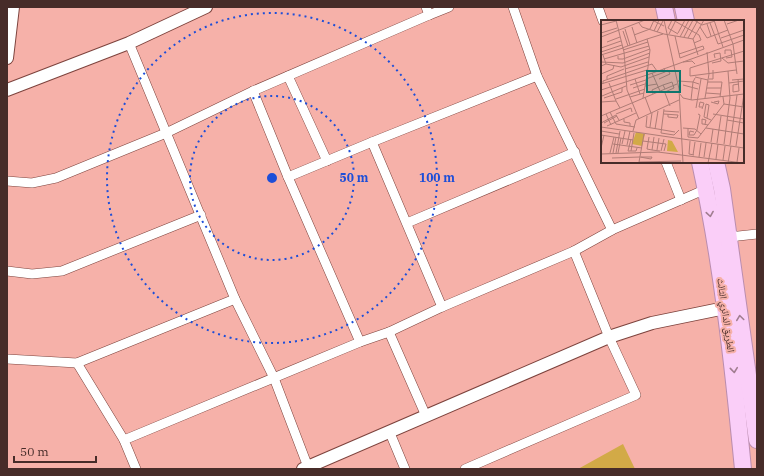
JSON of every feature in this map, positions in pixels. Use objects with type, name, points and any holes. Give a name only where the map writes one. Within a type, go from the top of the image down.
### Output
[{"type":"highway","points":[[664,7],[667,20]]},
{"type":"highway","points":[[683,7],[686,20]]},
{"type":"highway","name":"الطريق الدائري الثالث","points":[[700,163],[706,189],[731,347],[743,469]]},
{"type":"highway","name":"الطريق الدائري الثالث","points":[[716,163],[722,189],[757,440]]},
{"type":"street","points":[[7,58],[13,7]]},
{"type":"street","points":[[7,90],[129,43],[206,7]]},
{"type":"street","points":[[7,181],[32,183],[56,178],[166,133],[428,11],[448,7]]},
{"type":"street","points":[[512,7],[537,76],[612,230]]},
{"type":"street","points":[[598,7],[604,20]]},
{"type":"street","points":[[129,43],[235,299],[274,378],[305,468],[390,433],[609,337],[652,324],[725,308]]},
{"type":"street","points":[[288,76],[327,161]]},
{"type":"street","points":[[288,177],[537,76]]},
{"type":"street","points":[[254,91],[288,177],[360,342]]},
{"type":"street","points":[[372,142],[442,307]]},
{"type":"street","points":[[407,223],[574,152]]},
{"type":"street","points":[[666,163],[681,200]]},
{"type":"street","points":[[124,440],[360,342],[390,332],[442,307],[574,251],[612,230],[706,189]]},
{"type":"street","points":[[7,271],[32,274],[62,271],[201,215]]},
{"type":"street","points":[[728,237],[757,234]]},
{"type":"street","points":[[465,469],[636,395],[609,337],[574,251]]},
{"type":"street","points":[[7,359],[77,363],[235,299]]},
{"type":"street","points":[[390,332],[426,416]]},
{"type":"street","points":[[77,363],[124,440],[136,469]]},
{"type":"street","points":[[390,433],[405,469]]},
{"type":"shaded area","points":[[623,444],[635,469],[578,469]]}]
